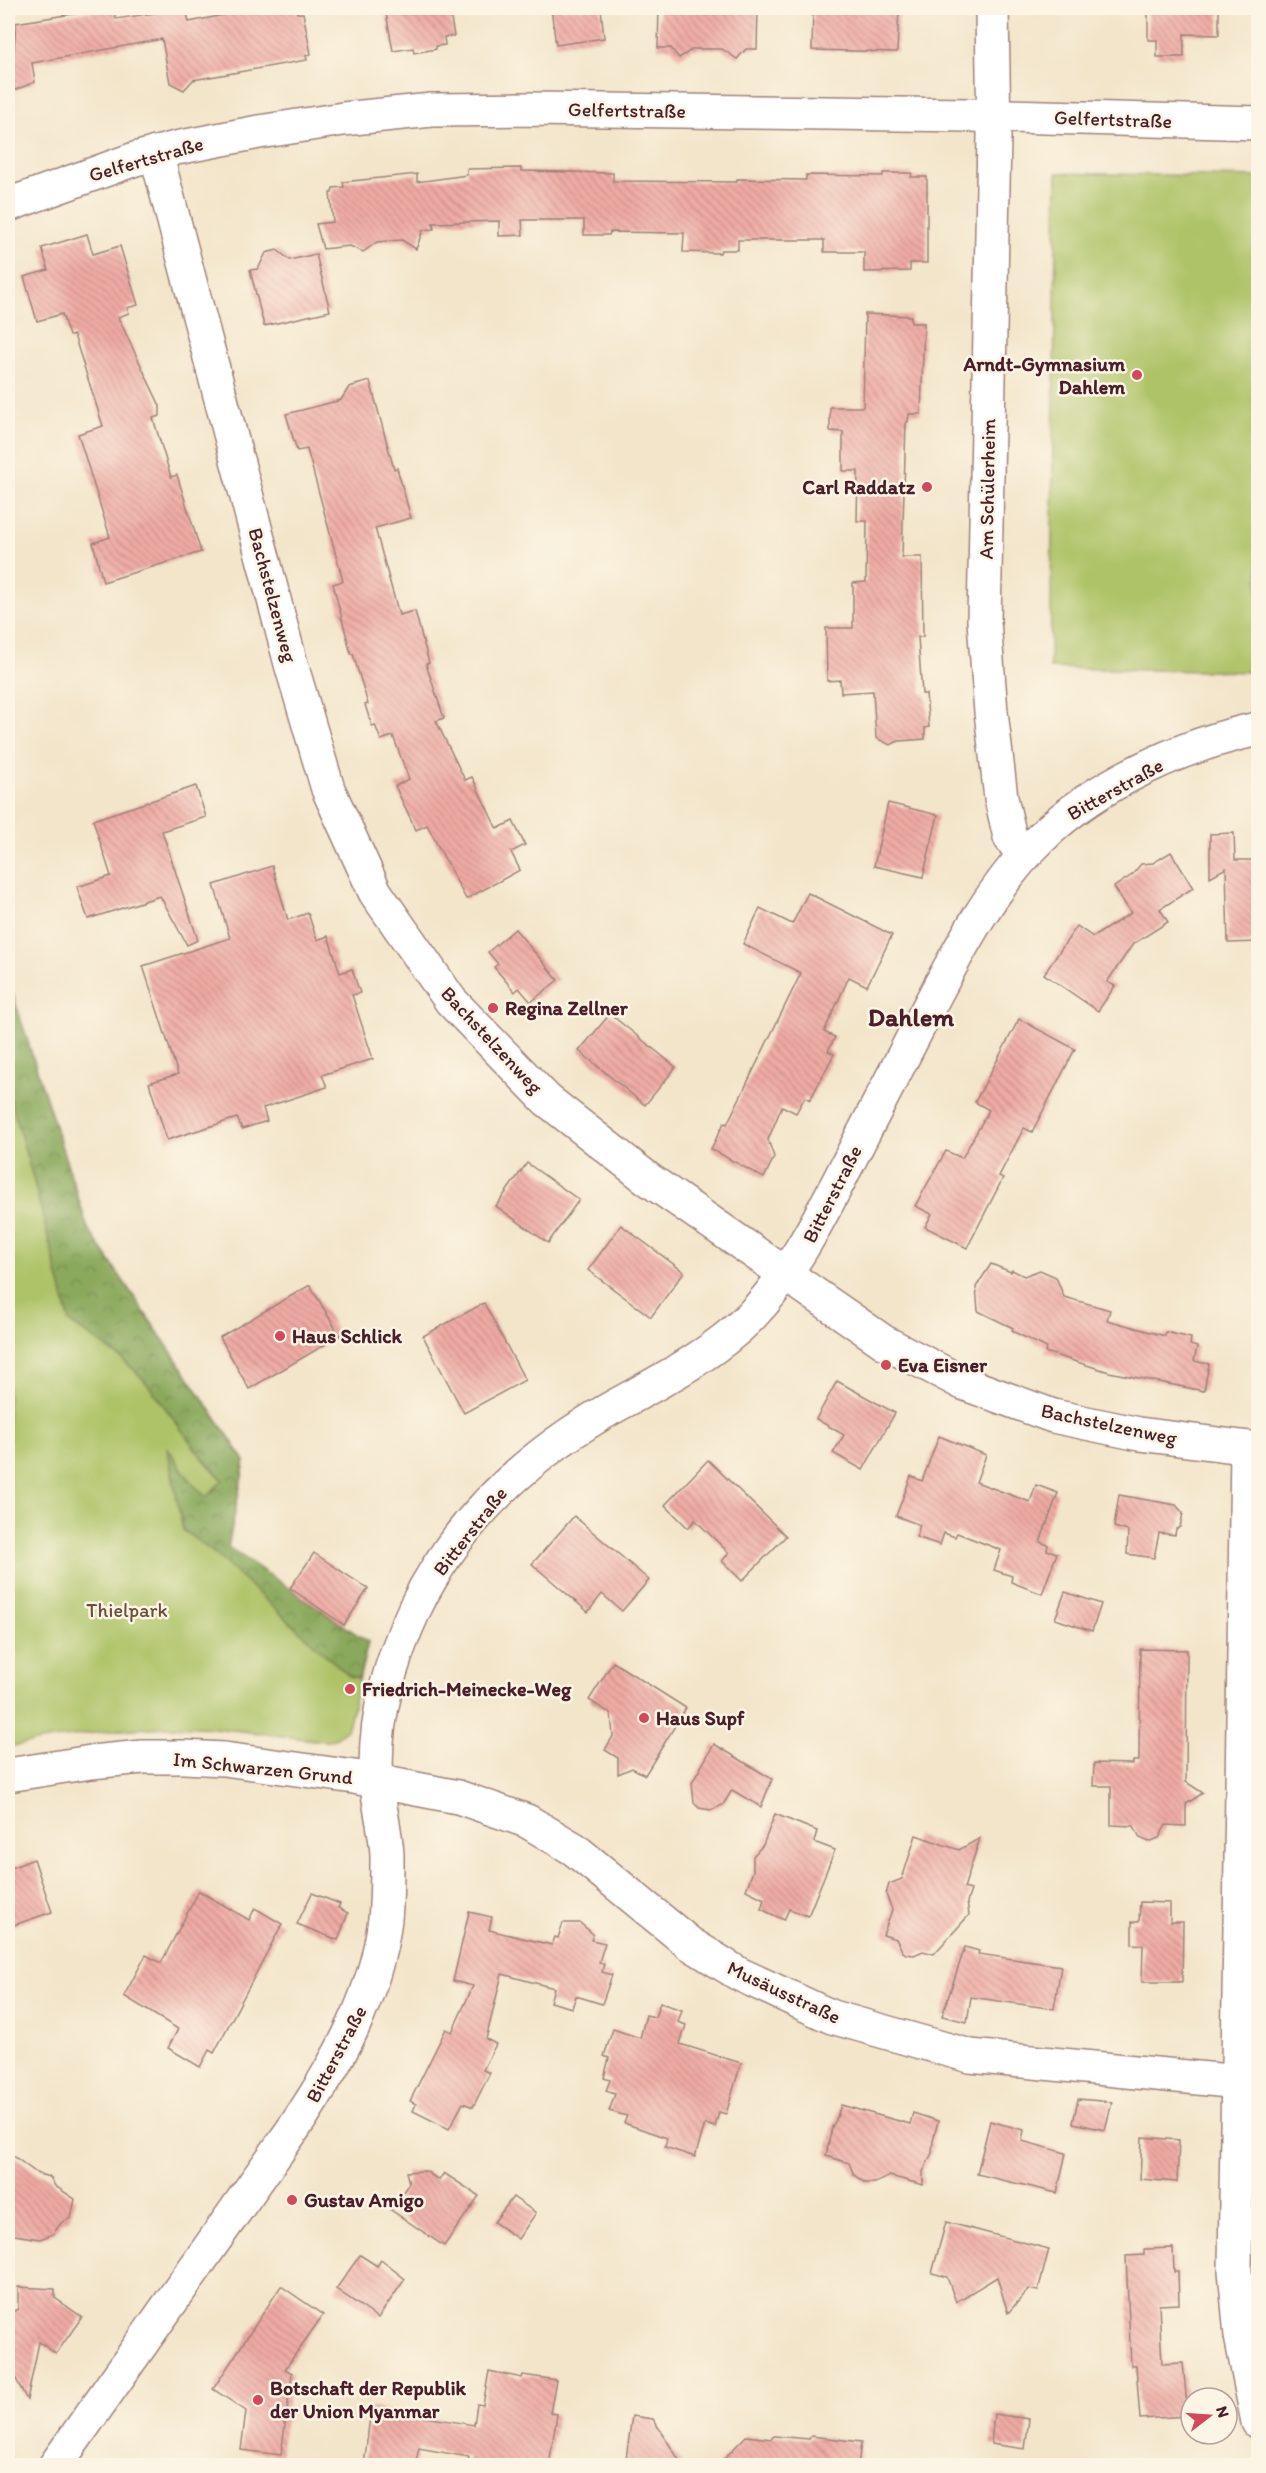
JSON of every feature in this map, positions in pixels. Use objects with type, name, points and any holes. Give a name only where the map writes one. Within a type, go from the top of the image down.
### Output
[{"type":"street","name":"Am Schülerheim","points":[[992,8],[994,115],[984,621],[1001,798],[1010,837],[1024,856]]},
{"type":"street","name":"Gelfertstraße","points":[[8,205],[156,153],[260,132],[343,119],[432,110],[530,109],[994,115],[1258,123]]},
{"type":"street","name":"Bachstelzenweg","points":[[156,153],[291,664],[328,789],[375,892],[451,1001],[547,1100],[648,1179],[884,1342],[963,1383],[1053,1416],[1139,1434],[1253,1449]]},
{"type":"street","name":"Bitterstraße","points":[[55,2466],[296,2125],[320,2089],[356,2023],[372,1979],[384,1919],[387,1853],[376,1780],[377,1730],[384,1695],[416,1608],[445,1558],[477,1514],[512,1476],[555,1443],[662,1381],[709,1349],[750,1317],[786,1274],[803,1250],[957,952],[998,889],[1024,856],[1060,820],[1099,794],[1152,765],[1206,743],[1258,729]]},
{"type":"street","points":[[1253,1449],[1235,2270],[1241,2336],[1258,2422]]},
{"type":"street","name":"Im Schwarzen Grund","points":[[8,1775],[90,1762],[143,1757],[184,1757],[234,1760],[376,1780]]},
{"type":"street","name":"Musäusstraße","points":[[376,1780],[458,1797],[526,1821],[574,1849],[689,1943],[739,1974],[832,2018],[970,2056],[1239,2082]]},
{"type":"green space","name":"Arndt-Gymnasium Dahlem","points":[[1057,173],[1258,177],[1258,672],[1050,668]]},
{"type":"green space","name":"Thielpark","points":[[8,980],[88,1229],[245,1461],[228,1547],[368,1642],[348,1727],[337,1738],[327,1741],[230,1729],[171,1727],[89,1734],[8,1747]]},
{"type":"green space","points":[[8,980],[88,1229],[245,1461],[228,1547],[368,1642],[359,1678],[349,1676],[215,1554],[183,1530],[167,1447],[191,1482],[206,1497],[223,1480],[201,1456],[143,1379],[108,1349],[70,1323],[33,1178],[8,1092]]},
{"type":"building","points":[[113,8],[116,19],[186,8],[189,22],[248,10],[247,8],[296,8],[297,13],[303,13],[311,54],[306,55],[307,60],[193,80],[184,90],[170,83],[162,39],[32,63],[35,82],[8,93],[8,60],[13,60],[16,23]]},
{"type":"building","points":[[385,8],[444,8],[445,14],[450,13],[454,36],[444,37],[445,45],[436,46],[436,49],[414,53],[413,48],[393,51]]},
{"type":"building","points":[[551,8],[601,8],[604,38],[556,45]]},
{"type":"building","points":[[659,8],[758,8],[757,49],[746,49],[737,59],[722,49],[693,49],[679,58],[671,48],[658,48]]},
{"type":"building","points":[[813,8],[899,8],[897,52],[812,50]]},
{"type":"building","points":[[1148,8],[1219,8],[1219,35],[1184,34],[1184,57],[1157,57],[1157,40],[1148,40]]},
{"type":"building","points":[[521,168],[521,171],[613,173],[613,181],[737,182],[737,179],[806,180],[806,175],[883,176],[883,173],[912,173],[911,177],[927,177],[927,263],[910,263],[910,271],[864,272],[864,252],[824,252],[824,240],[738,240],[738,250],[721,250],[720,253],[683,252],[684,233],[610,232],[609,235],[584,235],[584,220],[522,220],[523,235],[499,236],[499,221],[433,223],[434,229],[423,230],[416,249],[402,240],[377,242],[363,252],[350,246],[323,249],[316,224],[333,222],[330,193],[333,188],[344,187],[343,182],[417,174],[417,182],[467,175],[467,169]]},
{"type":"building","points":[[87,234],[93,254],[120,246],[138,305],[127,308],[129,313],[118,317],[160,406],[160,416],[153,418],[171,477],[177,475],[201,552],[103,582],[93,543],[110,537],[78,434],[103,426],[74,335],[69,336],[62,314],[37,321],[24,277],[48,270],[42,248]]},
{"type":"building","points":[[277,250],[290,260],[316,254],[330,311],[264,326],[250,270],[258,269],[266,253]]},
{"type":"building","points":[[865,314],[911,316],[911,323],[924,323],[921,414],[909,414],[908,422],[906,422],[902,557],[922,557],[923,637],[918,637],[922,694],[926,694],[929,727],[925,728],[925,739],[899,741],[890,745],[876,738],[873,691],[841,693],[840,680],[827,681],[826,628],[853,628],[853,583],[866,582],[867,521],[857,521],[858,471],[843,471],[843,432],[830,431],[830,407],[863,407]]},
{"type":"building","points":[[370,381],[394,469],[397,468],[411,518],[375,528],[399,615],[415,611],[429,663],[426,664],[444,718],[436,721],[465,780],[472,777],[497,829],[513,821],[525,845],[511,852],[520,870],[466,899],[427,825],[416,830],[395,786],[409,779],[393,736],[381,740],[375,725],[372,726],[365,705],[368,704],[353,654],[351,654],[333,584],[343,581],[307,449],[297,451],[286,414],[341,400],[349,387]]},
{"type":"building","points":[[196,786],[206,817],[162,831],[198,940],[187,945],[160,896],[88,919],[77,887],[111,876],[93,820]]},
{"type":"building","points":[[888,803],[938,815],[923,877],[874,866]]},
{"type":"building","points":[[1234,833],[1235,860],[1258,860],[1258,942],[1228,943],[1226,868],[1210,877],[1210,834]]},
{"type":"building","points":[[1171,852],[1193,888],[1160,909],[1168,922],[1133,944],[1107,982],[1115,986],[1098,1011],[1044,974],[1077,926],[1093,937],[1131,913],[1114,887],[1132,875],[1141,864],[1153,863]]},
{"type":"building","points":[[272,866],[288,920],[308,913],[317,940],[328,936],[340,973],[352,969],[360,993],[352,995],[373,1059],[322,1075],[327,1087],[263,1108],[267,1121],[242,1129],[237,1118],[167,1140],[149,1083],[178,1074],[143,966],[230,938],[214,885]]},
{"type":"building","points":[[808,893],[892,935],[867,986],[849,977],[824,1032],[835,1037],[828,1051],[834,1054],[810,1100],[805,1097],[796,1113],[782,1106],[768,1140],[774,1157],[764,1178],[711,1149],[724,1123],[727,1124],[801,973],[743,944],[760,908],[792,924]]},
{"type":"building","points":[[515,929],[558,980],[531,1002],[519,988],[515,992],[494,967],[498,964],[488,952]]},
{"type":"building","points":[[610,1014],[676,1067],[645,1105],[579,1051]]},
{"type":"building","points":[[1019,1019],[1075,1049],[1032,1132],[1024,1128],[999,1176],[1003,1178],[967,1248],[925,1227],[932,1214],[915,1206],[946,1151],[962,1158],[989,1110],[975,1102]]},
{"type":"building","points":[[527,1163],[579,1200],[548,1243],[496,1206]]},
{"type":"building","points":[[621,1225],[684,1272],[651,1317],[588,1270]]},
{"type":"building","points":[[991,1264],[1024,1276],[1040,1270],[1056,1277],[1064,1297],[1110,1310],[1107,1320],[1165,1336],[1166,1332],[1191,1338],[1190,1345],[1197,1347],[1194,1361],[1209,1364],[1204,1391],[1109,1372],[1045,1352],[1047,1348],[978,1311],[976,1287]]},
{"type":"building","name":"Haus Schlick","points":[[310,1285],[340,1336],[249,1389],[220,1337]]},
{"type":"building","points":[[484,1303],[525,1380],[464,1413],[423,1336]]},
{"type":"building","points":[[837,1381],[895,1413],[863,1470],[833,1453],[844,1435],[816,1419]]},
{"type":"building","points":[[939,1436],[986,1455],[976,1482],[1030,1502],[1036,1485],[1058,1493],[1040,1542],[1048,1545],[1047,1550],[1057,1553],[1042,1594],[1011,1582],[1012,1576],[994,1570],[1001,1550],[957,1533],[955,1537],[944,1533],[940,1545],[916,1537],[920,1525],[896,1516],[911,1476],[922,1481]]},
{"type":"building","points":[[708,1460],[786,1536],[742,1581],[722,1561],[729,1553],[695,1520],[688,1528],[665,1505]]},
{"type":"building","points":[[1119,1495],[1176,1505],[1183,1513],[1180,1527],[1176,1529],[1175,1535],[1159,1533],[1154,1558],[1127,1554],[1128,1531],[1114,1527]]},
{"type":"building","points":[[574,1516],[649,1580],[622,1611],[602,1594],[588,1612],[532,1564]]},
{"type":"building","points":[[314,1553],[368,1589],[344,1625],[290,1588]]},
{"type":"building","points":[[1065,1592],[1101,1604],[1092,1631],[1055,1619]]},
{"type":"building","points":[[1140,1649],[1187,1650],[1186,1782],[1203,1793],[1186,1804],[1186,1826],[1166,1825],[1159,1838],[1149,1842],[1140,1838],[1134,1826],[1111,1825],[1111,1786],[1093,1786],[1094,1763],[1133,1764],[1133,1761],[1139,1761]]},
{"type":"building","name":"Haus Supf","points":[[613,1662],[686,1708],[645,1775],[632,1768],[618,1774],[618,1758],[605,1750],[613,1736],[611,1714],[589,1700]]},
{"type":"building","points":[[714,1744],[772,1779],[761,1807],[732,1790],[723,1805],[711,1810],[699,1808],[694,1803],[692,1783]]},
{"type":"building","points":[[775,1814],[817,1831],[814,1842],[835,1850],[808,1916],[789,1909],[784,1920],[761,1909],[764,1899],[746,1890],[753,1871],[753,1856],[763,1845]]},
{"type":"building","points":[[916,1835],[959,1850],[980,1838],[964,1888],[971,1890],[967,1902],[969,1915],[934,1954],[923,1951],[914,1955],[906,1954],[896,1939],[883,1935],[892,1910],[886,1894],[889,1884],[902,1879]]},
{"type":"building","points":[[34,1859],[52,1912],[8,1927],[8,1869]]},
{"type":"building","points":[[199,1891],[249,1920],[255,1908],[282,1924],[214,2053],[209,2050],[200,2067],[168,2048],[178,2029],[124,1996],[146,1955],[161,1963]]},
{"type":"building","points":[[312,1893],[340,1904],[338,1908],[348,1913],[338,1940],[297,1924]]},
{"type":"building","points":[[1140,1902],[1170,1903],[1170,1922],[1183,1922],[1182,1982],[1142,1982],[1143,1945],[1132,1944],[1132,1922],[1139,1922]]},
{"type":"building","points":[[469,1912],[492,1917],[489,1930],[552,1945],[555,1937],[558,1938],[563,1923],[580,1923],[593,1934],[591,1940],[605,1943],[599,1962],[604,1964],[602,1972],[612,1975],[602,2004],[576,1996],[572,2008],[550,2002],[554,1988],[502,1974],[486,2039],[496,2044],[483,2070],[490,2073],[473,2107],[463,2103],[449,2129],[413,2111],[416,2104],[410,2101],[446,2029],[452,2032],[473,1986],[453,1981]]},
{"type":"building","points":[[965,1947],[979,1951],[978,1954],[1061,1966],[1054,2009],[971,1997],[967,2022],[942,2016]]},
{"type":"building","points":[[660,2003],[682,2010],[678,2022],[686,2025],[680,2044],[741,2063],[726,2114],[719,2112],[715,2127],[705,2124],[695,2157],[665,2147],[667,2138],[624,2123],[627,2116],[609,2111],[615,2094],[606,2091],[610,2080],[604,2078],[609,2058],[604,2056],[613,2029],[640,2038],[646,2015],[655,2017]]},
{"type":"building","points":[[1078,2099],[1112,2102],[1105,2130],[1073,2123]]},
{"type":"building","points":[[841,2105],[910,2124],[913,2113],[938,2121],[932,2153],[923,2172],[923,2185],[890,2176],[875,2183],[865,2183],[854,2175],[849,2163],[826,2156],[832,2127]]},
{"type":"building","points":[[990,2121],[1024,2130],[1022,2141],[1066,2153],[1057,2193],[977,2174]]},
{"type":"building","points":[[1142,2137],[1179,2140],[1177,2182],[1140,2179]]},
{"type":"building","points":[[8,2152],[38,2174],[50,2177],[55,2186],[75,2199],[71,2218],[61,2223],[53,2234],[40,2239],[8,2234]]},
{"type":"building","points":[[425,2171],[439,2180],[444,2173],[479,2196],[444,2246],[391,2210],[409,2183],[406,2172]]},
{"type":"building","points":[[513,2197],[536,2213],[518,2239],[494,2222]]},
{"type":"building","points":[[946,2222],[1049,2249],[1038,2291],[1029,2289],[1008,2313],[997,2277],[956,2302],[947,2277],[932,2273]]},
{"type":"building","points":[[1173,2248],[1174,2272],[1178,2272],[1179,2304],[1159,2305],[1162,2364],[1183,2363],[1185,2386],[1179,2386],[1179,2417],[1140,2419],[1136,2366],[1131,2366],[1126,2256],[1144,2255],[1144,2249]]},
{"type":"building","points":[[360,2255],[377,2266],[381,2260],[405,2279],[378,2318],[336,2289]]},
{"type":"building","points":[[281,2286],[323,2315],[285,2369],[292,2373],[281,2455],[241,2450],[246,2411],[213,2389]]},
{"type":"building","points":[[18,2287],[55,2289],[55,2298],[82,2317],[56,2354],[39,2342],[27,2400],[16,2379],[8,2383],[8,2314],[18,2309]]},
{"type":"building","points":[[489,2371],[522,2378],[523,2375],[556,2380],[550,2413],[557,2414],[549,2466],[467,2466],[469,2457],[419,2448],[415,2466],[364,2466],[371,2408],[474,2425],[477,2404],[483,2405]]},
{"type":"building","points":[[994,2414],[1029,2419],[1025,2449],[991,2444]]},
{"type":"building","points":[[632,2416],[653,2419],[683,2466],[625,2466]]},
{"type":"building","points":[[746,2436],[771,2439],[774,2436],[809,2439],[811,2436],[861,2442],[858,2466],[717,2466]]},
{"type":"place","name":"Arndt-Gymnasium Dahlem","points":[[1137,375]]},
{"type":"place","name":"Carl Raddatz","points":[[927,487]]},
{"type":"place","name":"Regina Zellner","points":[[493,1008]]},
{"type":"place","name":"Haus Schlick","points":[[280,1336]]},
{"type":"place","name":"Eva Eisner","points":[[886,1365]]},
{"type":"place","name":"Friedrich-Meinecke-Weg","points":[[350,1689]]},
{"type":"place","name":"Haus Supf","points":[[644,1718]]},
{"type":"place","name":"Gustav Amigo","points":[[292,2200]]},
{"type":"place","name":"Botschaft der Republik der Union Myanmar","points":[[258,2400]]},
{"type":"district","name":"Dahlem","points":[[911,1017]]}]
